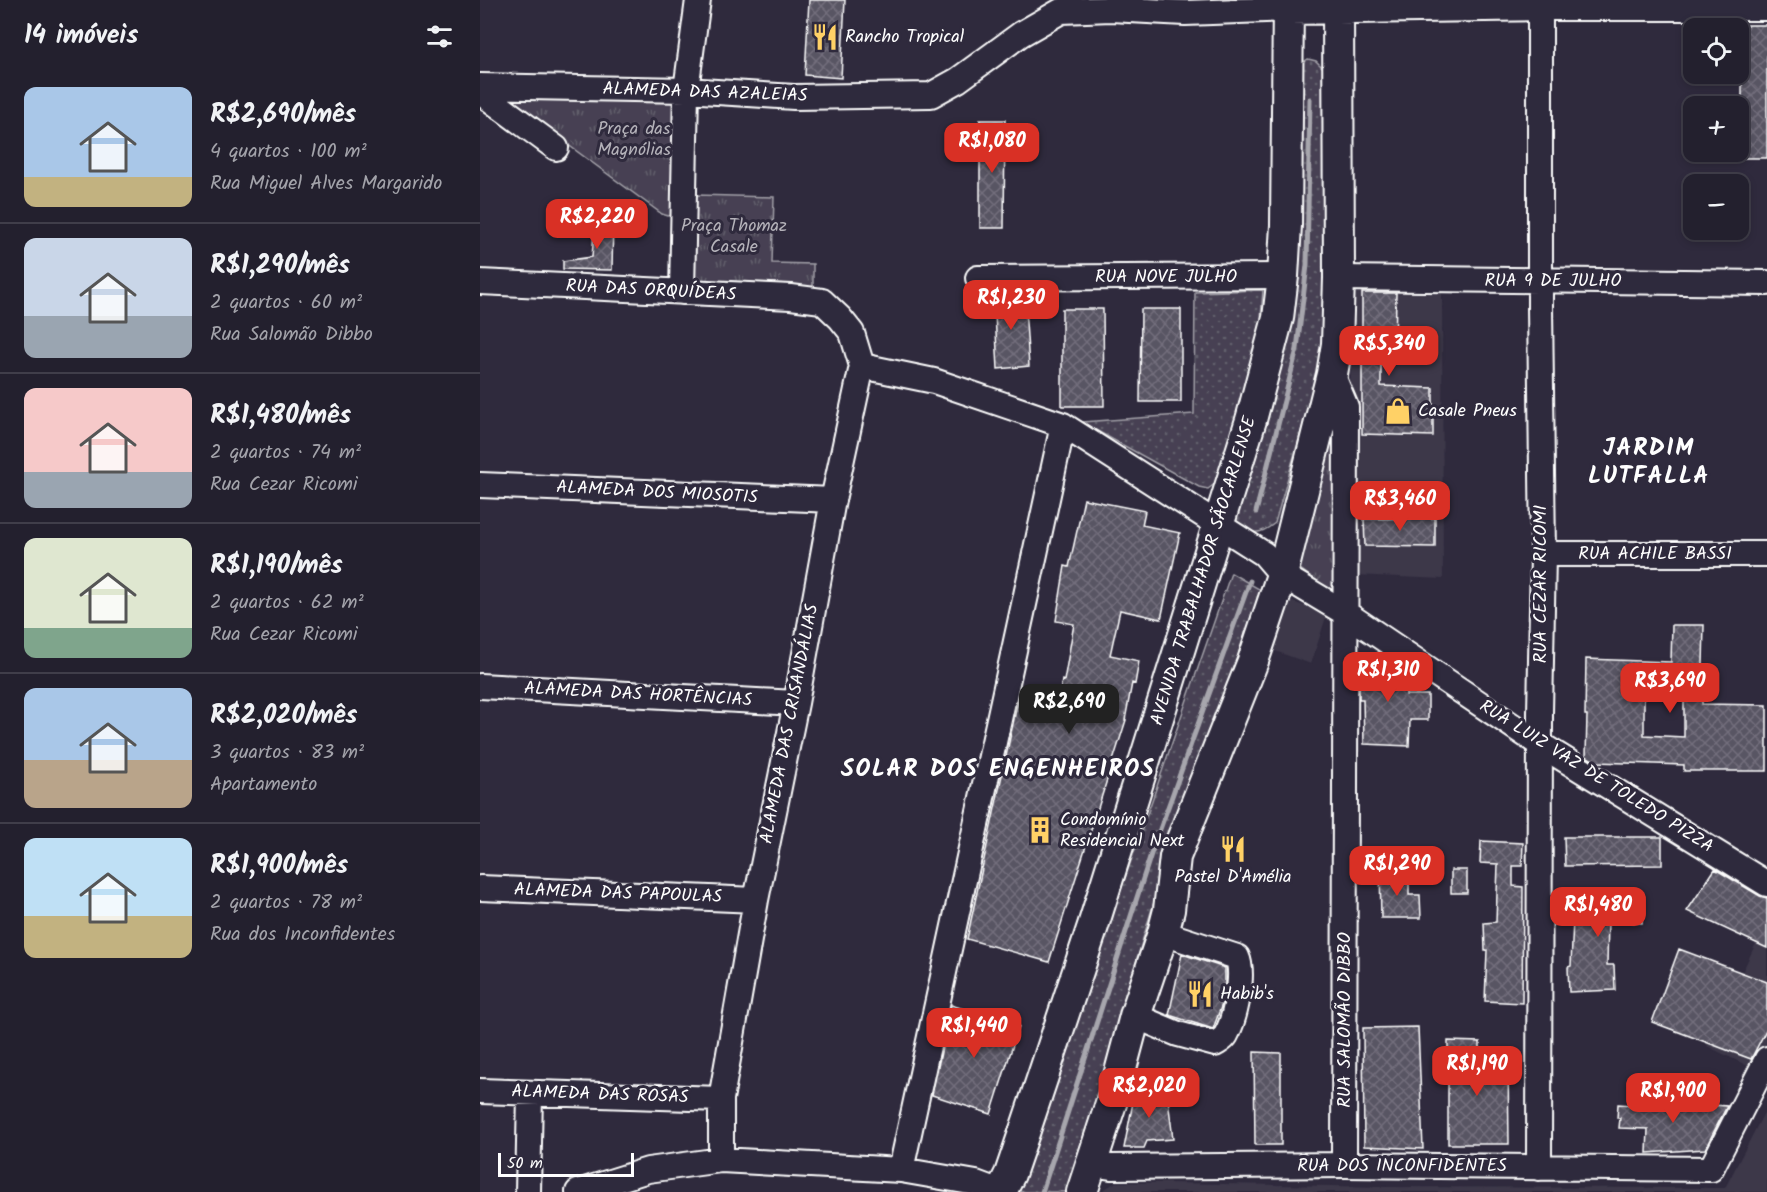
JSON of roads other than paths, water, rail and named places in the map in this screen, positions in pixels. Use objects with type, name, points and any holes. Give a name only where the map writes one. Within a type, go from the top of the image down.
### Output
[{"type":"main road","points":[[1288,5],[1540,2],[1767,5]]},
{"type":"main road","points":[[1082,1192],[1163,933],[1169,910],[1175,857],[1253,661],[1282,575],[1332,374],[1337,344],[1339,278],[1338,4]]},
{"type":"main road","name":"AVENIDA TRABALHADOR SÃOCARLENSE","points":[[1000,1192],[1022,1141],[1093,926],[1219,526],[1278,318],[1286,225],[1288,5]]},
{"type":"main road","points":[[1288,71],[1298,51],[1309,43],[1326,49],[1334,58],[1339,69]]},
{"type":"street","points":[[681,292],[686,90],[698,0]]},
{"type":"street","name":"RUA CEZAR RICOMI","points":[[1539,1168],[1543,554],[1540,2]]},
{"type":"street","points":[[1185,6],[1288,5]]},
{"type":"street","name":"ALAMEDA DAS AZALEIAS","points":[[480,86],[686,90],[794,97],[931,95],[957,80],[1021,34],[1061,11],[1185,6]]},
{"type":"street","points":[[480,92],[556,148]]},
{"type":"street","name":"RUA NOVE JULHO","points":[[978,278],[1283,276]]},
{"type":"street","name":"RUA 9 DE JULHO","points":[[1339,278],[1767,283]]},
{"type":"street","name":"RUA DAS ORQUÍDEAS","points":[[480,282],[791,297],[822,301]]},
{"type":"street","name":"ALAMEDA DAS CRISANDÁLIAS","points":[[721,1160],[721,1099],[756,900],[796,703],[833,500],[862,366],[852,333],[822,301]]},
{"type":"street","name":"RUA LUIZ VAZ DE TOLEDO PIZZA","points":[[862,366],[933,381],[1063,425],[1264,554],[1282,575],[1347,614],[1541,745],[1767,884]]},
{"type":"street","name":"RUA SALOMÃO DIBBO","points":[[1332,374],[1347,407],[1344,1165]]},
{"type":"street","points":[[901,1170],[1063,425]]},
{"type":"street","name":"ALAMEDA DOS MIOSOTIS","points":[[480,485],[833,500]]},
{"type":"street","name":"RUA ACHILE BASSI","points":[[1543,554],[1767,554]]},
{"type":"street","name":"ALAMEDA DAS HORTÊNCIAS","points":[[480,686],[796,703]]},
{"type":"street","name":"ALAMEDA DAS PAPOULAS","points":[[480,888],[756,900]]},
{"type":"street","points":[[1136,1016],[1178,1034],[1215,1044],[1226,1034],[1236,1007],[1240,974],[1237,957],[1163,933]]},
{"type":"street","name":"RUA DOS INCONFIDENTES","points":[[1092,1164],[1111,1167],[1344,1165],[1711,1169],[1767,1059]]},
{"type":"street","name":"ALAMEDA DAS ROSAS","points":[[480,1091],[721,1099]]},
{"type":"street","points":[[528,1192],[530,1094]]},
{"type":"street","points":[[578,1192],[648,1170],[721,1160],[901,1170],[976,1182],[1000,1192]]},
{"type":"waterway","points":[[1256,512],[1297,349],[1307,265],[1310,99]]},
{"type":"waterway","points":[[1042,1192],[1151,854],[1250,581]]},
{"type":"place","name":"Rancho Tropical","points":[[825,37]]},
{"type":"place","name":"Casale Pneus","points":[[1398,411]]},
{"type":"place","name":"Condomínio Residencial Next","points":[[1040,830]]},
{"type":"place","name":"Pastel D'Amélia","points":[[1233,849]]},
{"type":"place","name":"Habib's","points":[[1200,994]]},
{"type":"district","name":"JARDIM LUTFALLA","points":[[1649,462]]},
{"type":"district","name":"SOLAR DOS ENGENHEIROS","points":[[998,769]]},
{"type":"park label","name":"Praça das Magnólias","points":[[634,139]]},
{"type":"park label","name":"Praça Thomaz Casale","points":[[734,236]]}]
